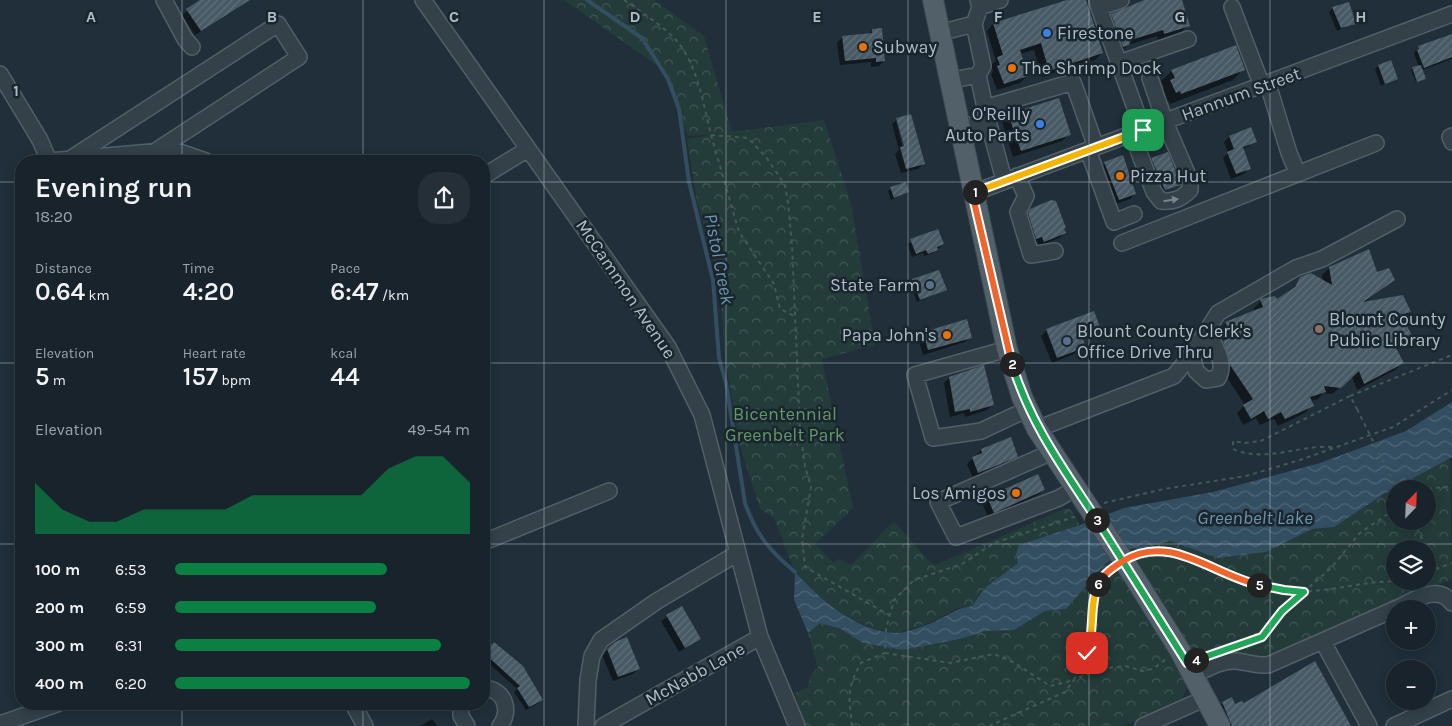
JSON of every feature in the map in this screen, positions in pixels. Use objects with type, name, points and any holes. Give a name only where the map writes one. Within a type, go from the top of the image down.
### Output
[{"type":"main road","points":[[932,0],[1007,349],[1022,397],[1037,429],[1127,564],[1179,649],[1220,726]]},
{"type":"street","points":[[164,0],[185,39],[192,47]]},
{"type":"street","name":"McCammon Avenue","points":[[423,0],[668,347],[702,415],[760,637],[797,726]]},
{"type":"street","points":[[1000,0],[979,3],[974,24],[983,66],[978,75],[986,115],[1011,178],[1026,196],[1018,212],[1031,255],[1055,251]]},
{"type":"street","points":[[1121,0],[1098,4],[1119,63],[1154,192],[1161,201],[1173,202],[1190,190],[1190,180],[1165,122],[1150,78]]},
{"type":"street","points":[[1232,7],[1265,85],[1298,174]]},
{"type":"street","name":"Hannum Street","points":[[972,193],[1452,14]]},
{"type":"street","points":[[76,155],[278,24],[299,57],[154,152]]},
{"type":"street","points":[[939,33],[974,24]]},
{"type":"street","points":[[1119,63],[1188,38]]},
{"type":"street","points":[[0,74],[40,140],[46,155]]},
{"type":"street","points":[[948,81],[978,75]]},
{"type":"street","points":[[958,128],[986,115],[1073,82],[1114,222],[1134,214]]},
{"type":"street","points":[[1452,136],[1450,137],[1452,142]]},
{"type":"street","points":[[1122,243],[1376,144]]},
{"type":"street","points":[[490,172],[528,149]]},
{"type":"street","points":[[118,155],[174,150],[189,155]]},
{"type":"street","points":[[1037,429],[1174,376],[1192,354],[1218,313],[1296,268],[1322,259],[1398,220]]},
{"type":"street","points":[[1192,354],[1196,371],[1206,380],[1218,378],[1222,363],[1207,331]]},
{"type":"street","points":[[1007,349],[915,375],[933,438],[981,430],[1028,409]]},
{"type":"street","points":[[1052,452],[938,502],[956,538],[1059,498],[1085,502]]},
{"type":"street","points":[[490,540],[609,491]]},
{"type":"street","points":[[586,726],[588,680],[592,656],[601,640],[632,616],[738,553]]},
{"type":"street","points":[[1415,600],[1422,597],[1446,598]]},
{"type":"street","points":[[1193,675],[1224,662],[1236,661],[1257,666],[1268,665],[1386,613]]},
{"type":"street","name":"McNabb Lane","points":[[603,726],[760,637]]},
{"type":"street","points":[[1323,642],[1369,726]]},
{"type":"street","points":[[490,689],[494,690],[505,702],[506,718],[500,726]]},
{"type":"street","points":[[1144,726],[1206,698]]},
{"type":"street","points":[[1394,726],[1452,699]]},
{"type":"street","points":[[0,724],[40,710]]},
{"type":"street","points":[[356,710],[365,726]]},
{"type":"street","points":[[462,710],[461,716],[466,726]]},
{"type":"path","points":[[624,0],[672,36],[689,60],[701,93],[739,232],[774,284],[780,309],[794,316]]},
{"type":"path","points":[[711,135],[748,138],[766,157],[785,185],[792,245],[800,429],[805,466],[811,487],[802,539],[805,567],[889,615]]},
{"type":"path","points":[[1335,448],[1314,446],[1255,456],[1233,449],[1232,446],[1234,441],[1245,443],[1261,441],[1350,396],[1452,354]]},
{"type":"path","points":[[885,653],[886,630],[894,600],[914,580],[962,564],[994,544],[1085,502],[1108,502],[1246,476],[1335,448],[1393,427],[1452,390]]},
{"type":"path","points":[[1350,396],[1392,480]]},
{"type":"path","points":[[1436,488],[1452,486]]},
{"type":"path","points":[[1231,649],[1262,637],[1282,611],[1331,568],[1360,533],[1386,515]]},
{"type":"path","points":[[989,726],[1066,692],[1074,680],[1090,644],[1096,587],[1100,579],[1152,550],[1191,557],[1222,573],[1254,584],[1284,590],[1304,592],[1386,582]]},
{"type":"path","points":[[1437,568],[1452,563]]},
{"type":"path","points":[[852,726],[848,699],[852,679],[861,663],[885,653],[950,663],[994,654],[1013,662],[1050,686],[1074,680],[1098,669],[1114,666],[1126,666],[1142,671],[1153,669],[1179,649]]},
{"type":"green space","name":"Bicentennial Greenbelt Park","points":[[564,0],[654,0],[704,36],[732,132],[824,120],[851,203],[875,345],[822,359],[853,508],[815,544],[833,562],[839,559],[851,565],[894,521],[929,561],[936,565],[1064,509],[1070,509],[1080,525],[1019,545],[1018,563],[986,587],[972,606],[957,608],[932,622],[897,633],[879,630],[848,618],[810,589],[795,572],[774,518],[760,509],[739,442],[725,358],[720,284],[697,201],[687,139],[716,134],[688,136],[662,69]]},
{"type":"green space","points":[[1450,457],[1452,579],[1436,586],[1436,540],[1386,540],[1386,590],[1425,590],[1401,600],[1386,600],[1386,606],[1272,657],[1205,662],[1198,660],[1182,699],[1123,726],[804,726],[795,693],[807,688],[812,673],[818,668],[808,633],[820,623],[841,629],[863,643],[903,650],[960,639],[986,631],[1014,630],[1045,611],[1066,609],[1106,563],[1133,548],[1138,549],[1170,541],[1218,558],[1266,552],[1312,529],[1334,527],[1386,493],[1386,530],[1436,530],[1436,480],[1409,480]]},
{"type":"water","name":"Greenbelt Lake","points":[[1452,402],[1452,457],[1410,480],[1386,480],[1386,493],[1334,527],[1312,529],[1266,552],[1218,558],[1170,541],[1138,549],[1133,548],[1106,563],[1066,609],[1045,611],[1014,630],[986,631],[960,639],[903,650],[863,643],[841,629],[820,623],[808,633],[794,600],[795,572],[828,603],[853,620],[881,631],[900,633],[908,631],[935,622],[959,609],[972,606],[986,587],[1018,563],[1016,554],[1019,545],[1124,508],[1213,492],[1320,463],[1406,431]]},
{"type":"building","points":[[200,0],[250,0],[201,31],[186,9]]},
{"type":"building","name":"Firestone","points":[[1067,0],[1086,0],[1103,53],[1049,71],[1041,43],[1020,50],[1028,76],[1004,84],[997,66],[1000,65],[997,57],[1003,55],[993,23]]},
{"type":"building","points":[[1144,0],[1182,0],[1190,26],[1164,34],[1163,30],[1131,40],[1129,45],[1123,47],[1111,14]]},
{"type":"building","points":[[1349,2],[1356,24],[1341,28],[1332,7]]},
{"type":"building","name":"Subway","points":[[882,28],[885,61],[876,62],[876,58],[845,61],[842,36],[872,33],[872,29]]},
{"type":"building","points":[[1452,34],[1452,57],[1424,68],[1417,50],[1419,49],[1418,46]]},
{"type":"building","points":[[1236,45],[1245,70],[1181,94],[1180,91],[1176,93],[1170,80],[1175,78],[1171,70]]},
{"type":"building","points":[[1391,60],[1398,79],[1385,84],[1378,65]]},
{"type":"building","points":[[1421,65],[1426,79],[1417,82],[1412,67]]},
{"type":"building","name":"O'Reilly Auto Parts","points":[[1059,98],[1071,135],[1021,151],[1008,114]]},
{"type":"building","points":[[911,114],[925,164],[906,169],[900,147],[904,146],[896,118]]},
{"type":"building","points":[[1251,127],[1257,142],[1243,147],[1251,169],[1236,174],[1227,152],[1234,149],[1229,136]]},
{"type":"building","points":[[1168,152],[1181,185],[1165,190],[1151,158]]},
{"type":"building","name":"Pizza Hut","points":[[1123,155],[1136,194],[1119,200],[1104,162]]},
{"type":"building","points":[[906,182],[909,192],[894,198],[890,187]]},
{"type":"building","points":[[1051,200],[1056,201],[1066,233],[1044,242],[1042,237],[1036,239],[1028,213],[1030,209]]},
{"type":"building","points":[[938,229],[944,244],[937,247],[938,250],[928,254],[926,250],[916,254],[910,239]]},
{"type":"building","name":"Blount County Public Library","points":[[1369,249],[1377,272],[1389,268],[1395,280],[1363,302],[1403,295],[1411,312],[1401,315],[1414,339],[1396,348],[1404,363],[1364,384],[1359,371],[1341,388],[1324,386],[1326,392],[1310,397],[1314,406],[1285,419],[1281,412],[1268,419],[1264,411],[1251,419],[1243,405],[1253,399],[1230,365],[1223,341],[1232,336],[1225,322],[1263,307],[1260,299],[1275,296],[1277,299],[1295,287],[1300,277],[1311,273],[1332,285],[1329,267]]},
{"type":"building","name":"State Farm","points":[[939,270],[947,290],[920,300],[912,279]]},
{"type":"building","name":"Blount County Clerk's Office Drive Thru","points":[[1094,311],[1100,327],[1081,334],[1086,347],[1057,358],[1046,329]]},
{"type":"building","name":"Papa John's","points":[[967,319],[972,338],[928,350],[923,332]]},
{"type":"building","points":[[984,365],[994,405],[970,412],[970,409],[955,412],[949,377]]},
{"type":"building","points":[[1011,437],[1018,457],[978,473],[972,457],[982,453],[981,449]]},
{"type":"building","name":"Los Amigos","points":[[1038,474],[1045,490],[994,513],[987,497]]},
{"type":"building","points":[[682,606],[701,639],[685,648],[666,615]]},
{"type":"building","points":[[627,637],[640,669],[618,677],[607,649],[615,642]]},
{"type":"building","points":[[494,642],[523,666],[543,700],[529,707],[517,688],[520,686],[490,658],[490,646]]},
{"type":"building","points":[[1315,661],[1351,726],[1232,726],[1222,702],[1232,697],[1235,704],[1242,701],[1244,703]]},
{"type":"waterway","name":"Pistol Creek","points":[[587,0],[642,38],[668,79],[679,109],[689,182],[713,280],[719,358],[726,383],[745,503],[754,524],[765,542],[795,572]]},
{"type":"place","name":"Firestone","points":[[1047,33]]},
{"type":"place","name":"Subway","points":[[863,47]]},
{"type":"place","name":"The Shrimp Dock","points":[[1012,68]]},
{"type":"place","name":"O'Reilly Auto Parts","points":[[1040,124]]},
{"type":"place","name":"Pizza Hut","points":[[1120,176]]},
{"type":"place","name":"State Farm","points":[[930,285]]},
{"type":"place","name":"Blount County Public Library","points":[[1319,329]]},
{"type":"place","name":"Papa John's","points":[[947,335]]},
{"type":"place","name":"Blount County Clerk's Office Drive Thru","points":[[1067,341]]},
{"type":"place","name":"Los Amigos","points":[[1016,493]]},
{"type":"route","points":[[1087,653],[1094,623],[1093,610],[1096,587],[1100,579],[1114,567],[1130,557],[1140,553],[1152,550],[1177,553],[1191,557],[1222,573],[1254,584],[1304,592],[1293,599],[1262,637],[1250,643],[1187,663],[1132,572],[1107,535],[1042,438],[1022,397],[1007,349],[972,193],[1143,130]]}]
